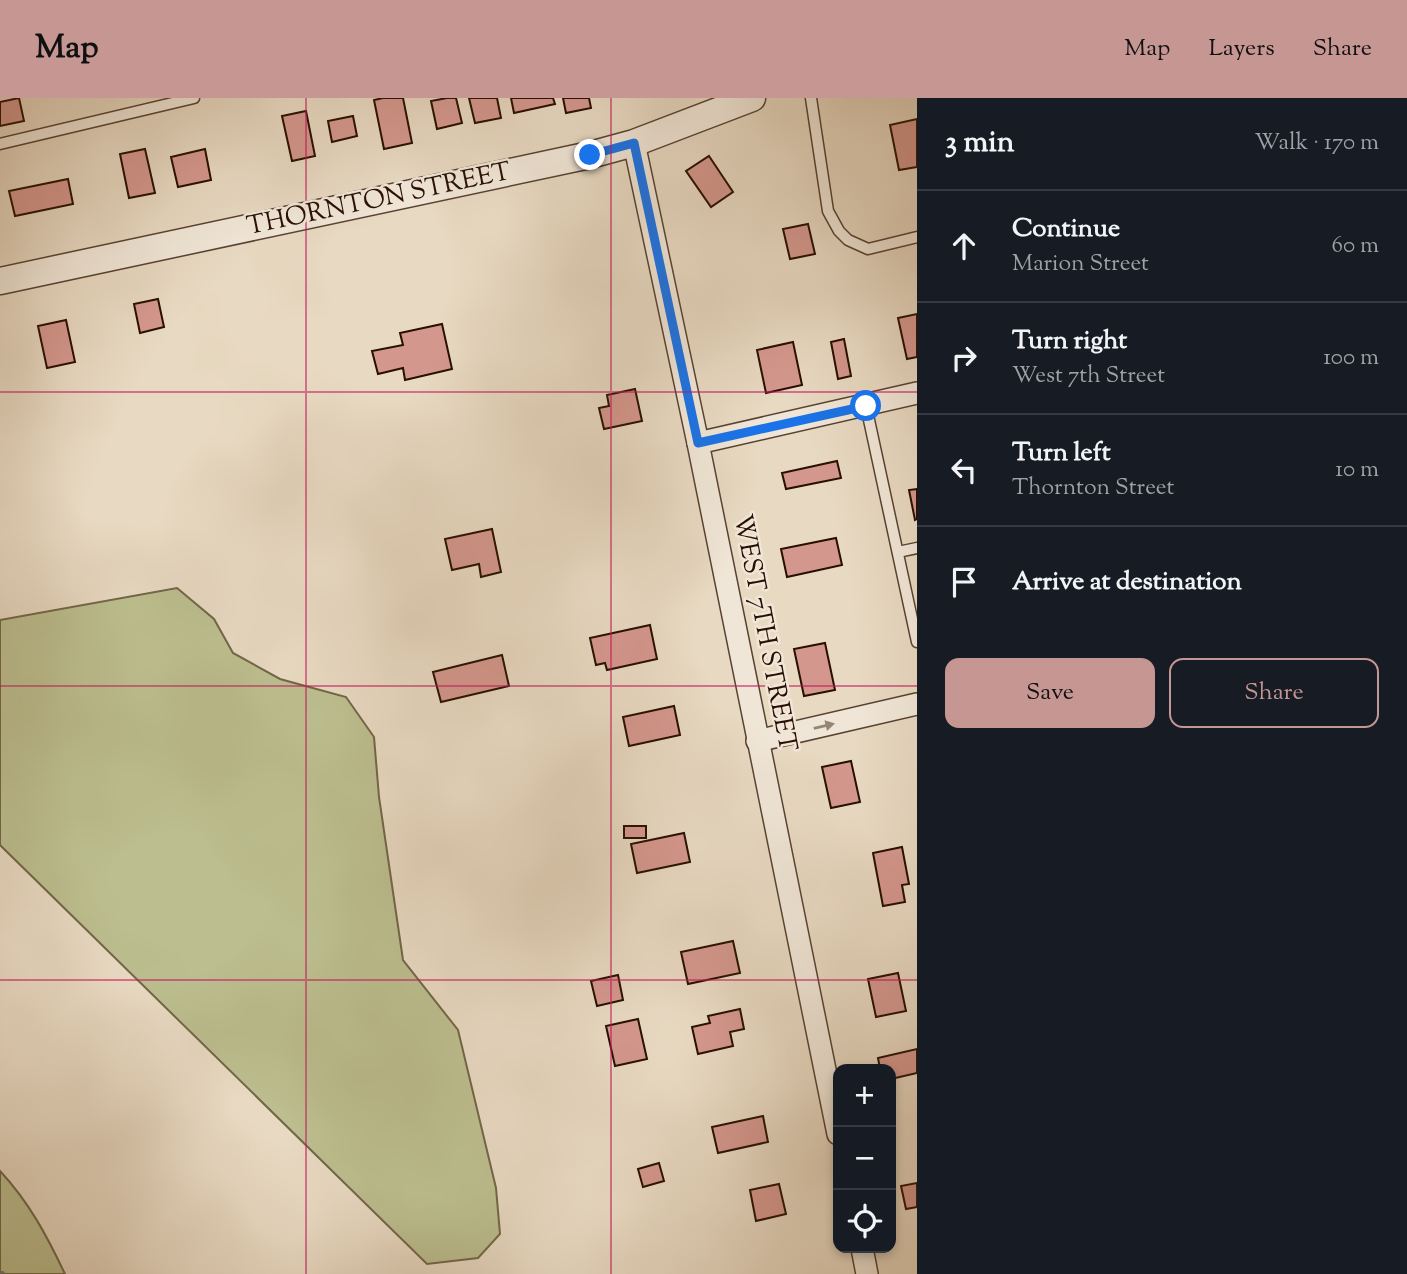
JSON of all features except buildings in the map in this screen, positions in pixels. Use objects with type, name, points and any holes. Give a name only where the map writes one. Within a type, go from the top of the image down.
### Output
[{"type":"street","name":"THORNTON STREET","points":[[0,281],[578,158],[634,143],[752,98]]},
{"type":"street","name":"WEST 7TH STREET","points":[[634,143],[698,443],[837,1127]]},
{"type":"street","points":[[698,443],[917,393]]},
{"type":"street","points":[[757,741],[917,704]]},
{"type":"street","points":[[863,1253],[867,1274]]},
{"type":"lane","points":[[0,144],[194,98]]},
{"type":"lane","points":[[811,98],[828,211],[839,231],[848,240],[868,249],[917,237]]},
{"type":"lane","points":[[866,406],[917,642]]},
{"type":"lane","points":[[898,552],[917,548]]},
{"type":"green space","points":[[177,588],[214,619],[233,653],[280,679],[346,697],[374,737],[379,797],[403,960],[458,1030],[496,1188],[500,1234],[478,1258],[427,1264],[0,845],[0,620]]},
{"type":"green space","points":[[0,1171],[37,1220],[65,1274],[0,1274]]},
{"type":"route","points":[[590,155],[634,143],[698,443],[866,406]]}]
